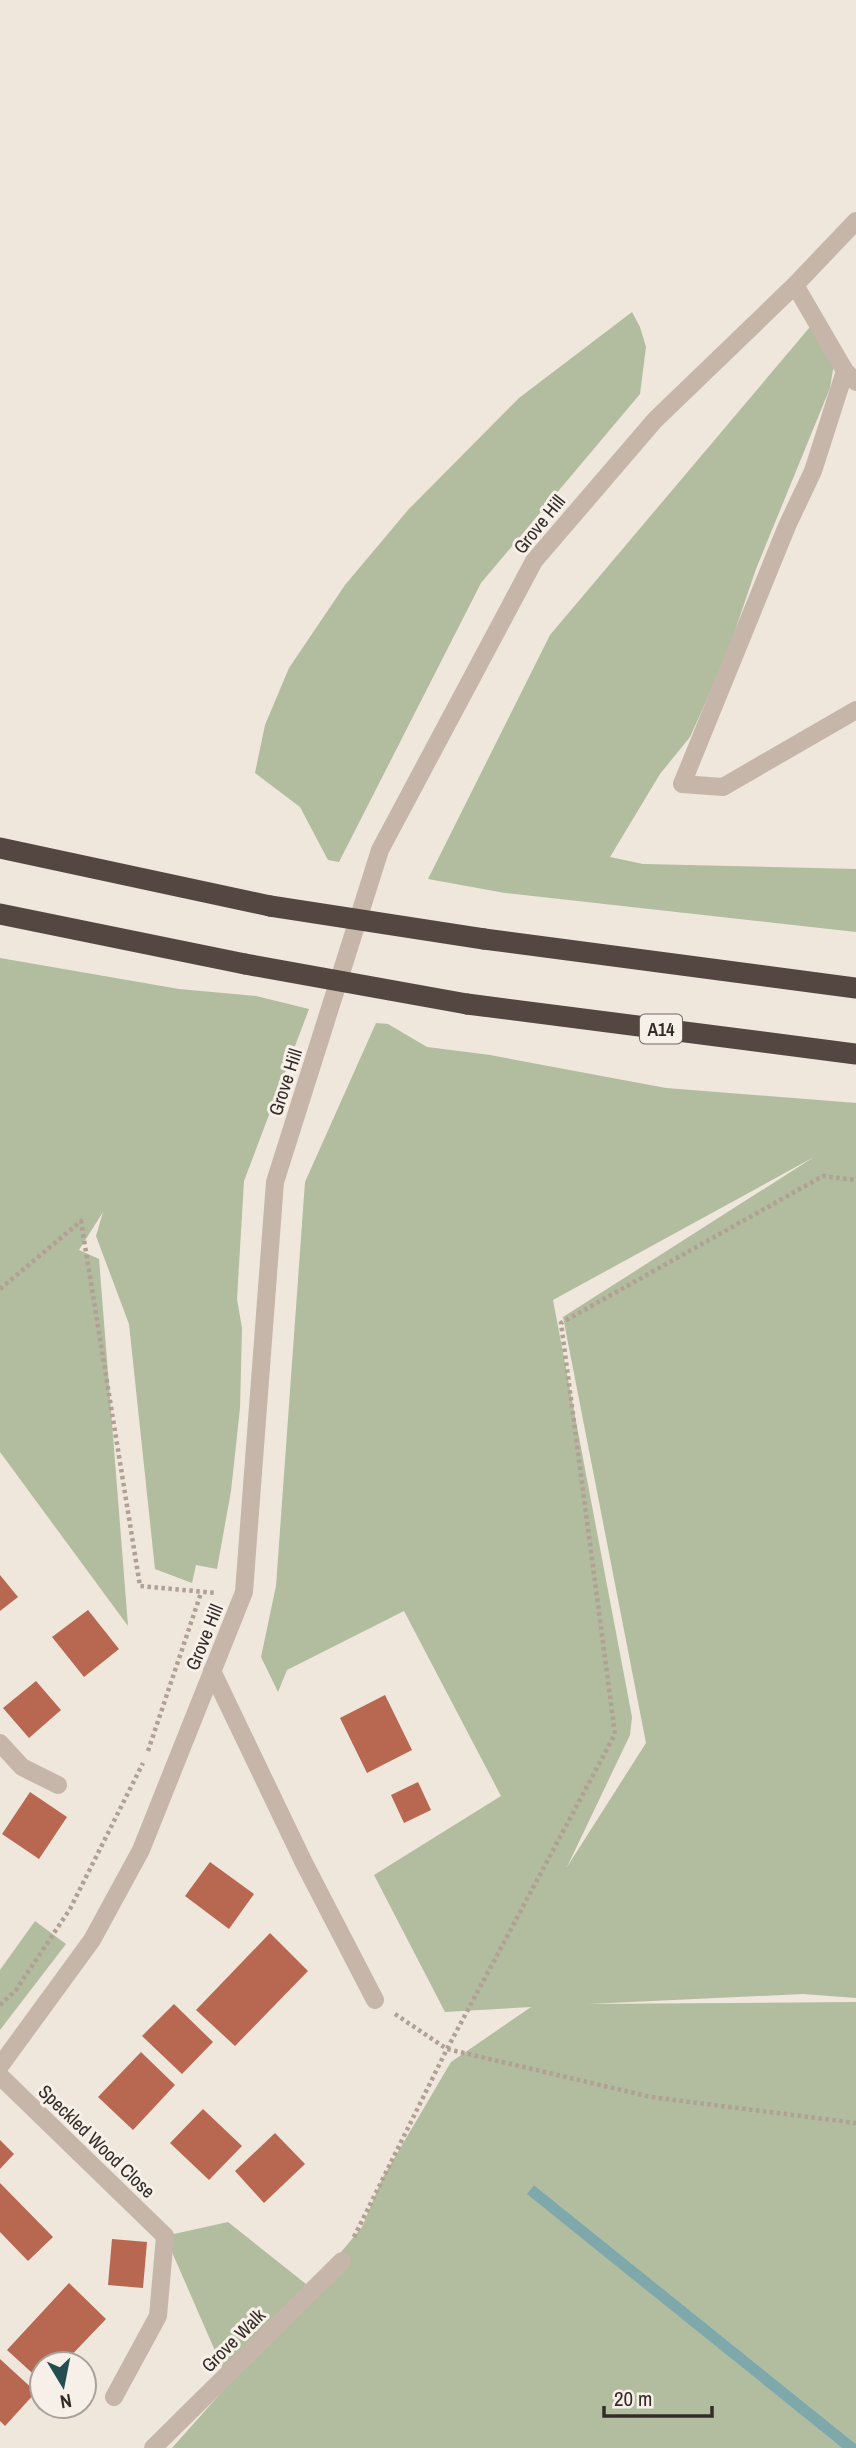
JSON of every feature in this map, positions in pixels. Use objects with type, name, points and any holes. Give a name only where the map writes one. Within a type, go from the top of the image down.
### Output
[{"type":"highway","points":[[0,848],[270,906],[484,939],[856,988]]},
{"type":"highway","name":"A14","points":[[0,914],[245,964],[467,1004],[856,1054]]},
{"type":"street","name":"Grove Hill","points":[[0,2066],[92,1940],[141,1850],[244,1592],[275,1182],[380,850],[534,561],[654,420],[795,285],[856,221]]},
{"type":"street","points":[[795,285],[850,377],[682,784],[723,787],[856,710]]},
{"type":"street","points":[[212,1671],[304,1863],[374,2000]]},
{"type":"street","points":[[0,1743],[22,1767],[58,1785]]},
{"type":"street","name":"Speckled Wood Close","points":[[0,2076],[165,2236],[158,2316],[114,2397]]},
{"type":"street","name":"Grove Walk","points":[[153,2448],[342,2261]]},
{"type":"path","points":[[342,2261],[447,2049],[615,1734],[561,1323],[823,1176],[856,1180]]},
{"type":"path","points":[[0,1289],[81,1221],[140,1586],[201,1593],[244,1592]]},
{"type":"path","points":[[0,2004],[16,1990],[70,1909],[145,1759],[201,1593]]},
{"type":"path","points":[[374,2000],[447,2049],[651,2097],[856,2123]]},
{"type":"green space","points":[[632,312],[646,347],[640,394],[481,583],[339,862],[328,860],[300,807],[255,773],[265,725],[289,668],[345,585],[408,510],[519,398]]},
{"type":"green space","points":[[815,321],[836,351],[830,388],[756,569],[726,657],[690,737],[660,774],[610,857],[643,864],[856,869],[856,932],[505,893],[428,879],[550,635]]},
{"type":"green space","points":[[0,958],[179,989],[256,996],[309,1009],[244,1181],[237,1299],[242,1328],[240,1408],[231,1491],[217,1569],[196,1565],[192,1583],[155,1569],[129,1324],[96,1236],[103,1212],[79,1250],[99,1259],[128,1626],[0,1452]]},
{"type":"green space","points":[[376,1023],[388,1024],[427,1047],[490,1055],[666,1088],[856,1103],[856,1998],[803,1994],[588,2004],[856,2002],[856,2444],[534,2185],[528,2194],[842,2448],[172,2448],[283,2323],[226,2376],[165,2236],[228,2222],[311,2288],[362,2227],[382,2179],[451,2062],[531,2007],[445,2012],[374,1875],[501,1796],[404,1611],[287,1670],[278,1692],[261,1657],[276,1586],[305,1182]],"holes":[[[814,1157],[563,1317],[646,1743],[567,1867],[630,1735],[632,1717],[553,1300]]]},
{"type":"green space","points":[[35,1921],[66,1944],[0,2030],[0,1970]]},
{"type":"water","points":[[534,2185],[856,2444],[856,2448],[842,2448],[527,2194]]},
{"type":"building","points":[[0,1575],[18,1597],[0,1611]]},
{"type":"building","points":[[88,1610],[119,1649],[84,1677],[52,1637]]},
{"type":"building","points":[[36,1681],[61,1710],[29,1738],[3,1708]]},
{"type":"building","points":[[385,1695],[412,1750],[367,1773],[340,1718]]},
{"type":"building","points":[[418,1782],[431,1810],[404,1823],[391,1795]]},
{"type":"building","points":[[30,1792],[67,1817],[39,1859],[2,1834]]},
{"type":"building","points":[[210,1862],[254,1894],[229,1929],[185,1896]]},
{"type":"building","points":[[270,1933],[308,1971],[235,2046],[196,2010]]},
{"type":"building","points":[[174,2004],[213,2042],[182,2074],[142,2036]]},
{"type":"building","points":[[141,2052],[175,2085],[133,2130],[98,2097]]},
{"type":"building","points":[[203,2109],[242,2146],[209,2180],[170,2143]]},
{"type":"building","points":[[275,2133],[305,2164],[264,2203],[235,2171]]},
{"type":"building","points":[[0,2140],[14,2154],[0,2169]]},
{"type":"building","points":[[0,2183],[53,2237],[28,2261],[0,2232]]},
{"type":"building","points":[[112,2239],[147,2242],[143,2288],[108,2285]]},
{"type":"building","points":[[69,2283],[106,2319],[76,2350],[28,2350],[28,2369],[7,2350]]},
{"type":"building","points":[[0,2359],[28,2385],[28,2401],[5,2426],[0,2421]]}]
